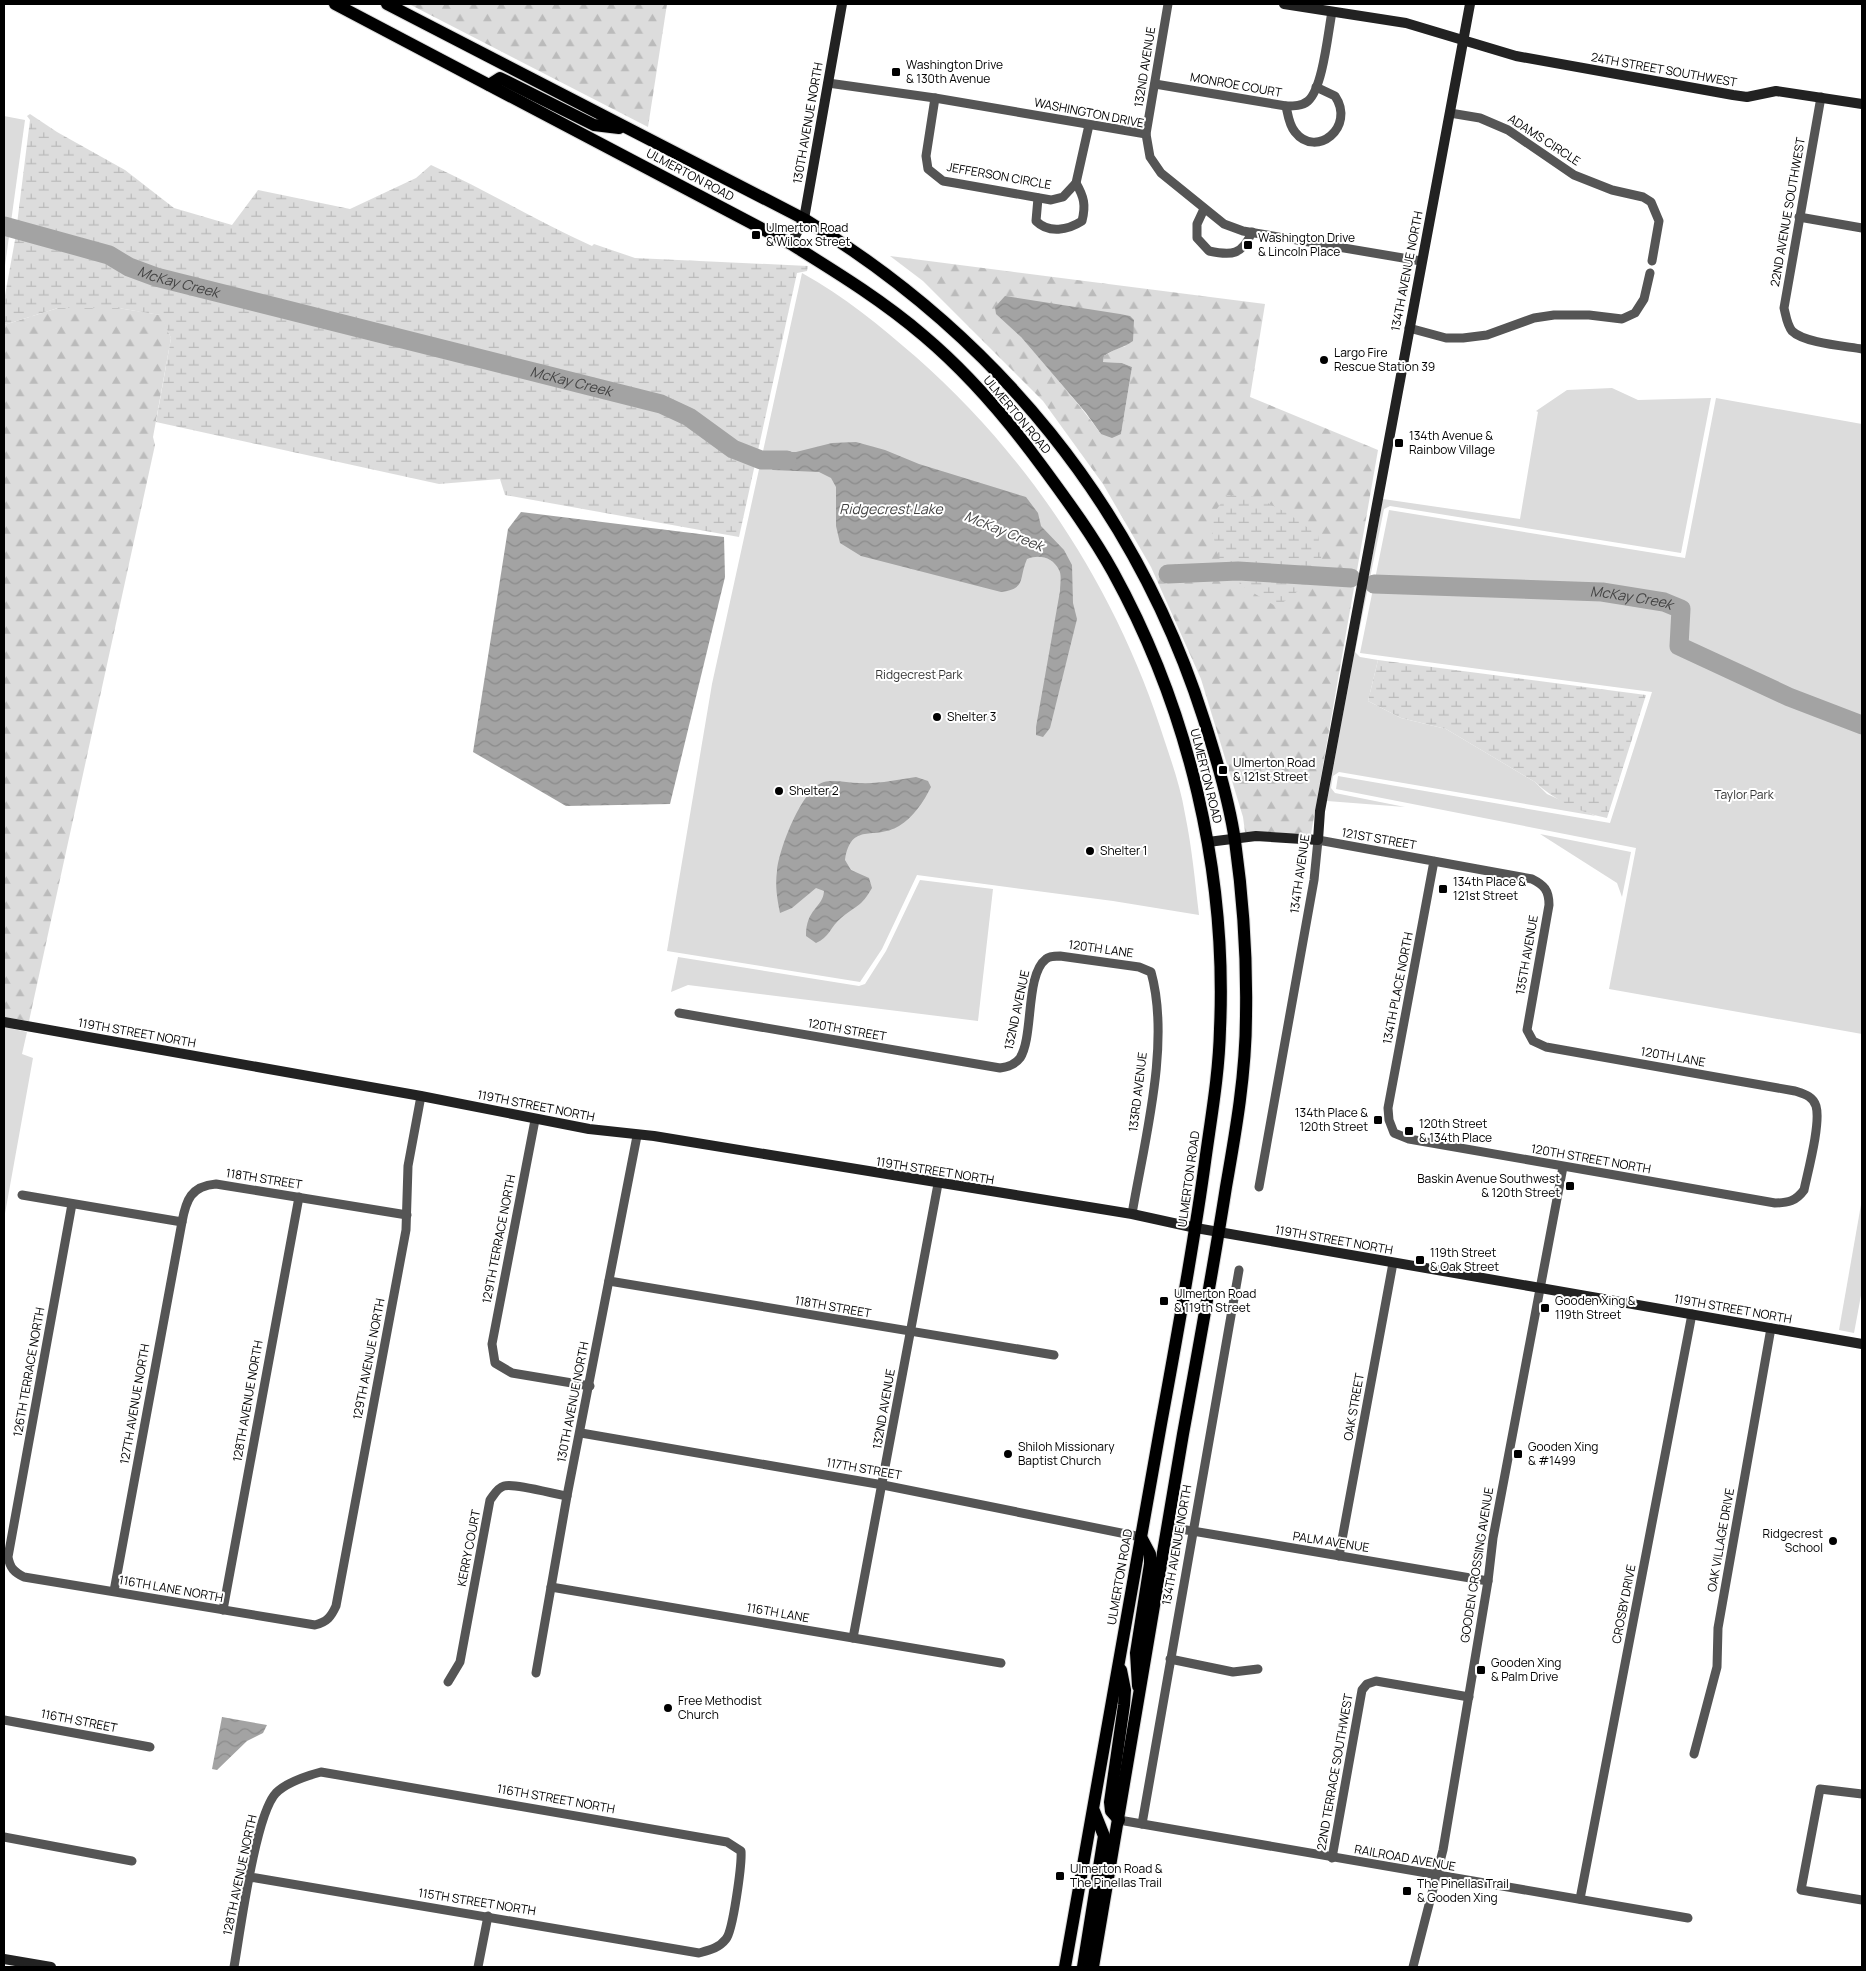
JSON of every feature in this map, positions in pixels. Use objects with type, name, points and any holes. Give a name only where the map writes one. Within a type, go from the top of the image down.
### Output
[{"type":"main road","name":"ULMERTON ROAD","points":[[335,4],[791,244],[861,288],[924,336],[977,387],[1028,448],[1071,506],[1114,575],[1154,659],[1177,718],[1208,842],[1220,961],[1220,1029],[1216,1085],[1196,1228],[1065,1966]]},
{"type":"main road","name":"ULMERTON ROAD","points":[[387,4],[804,219],[842,242],[888,275],[974,348],[1022,398],[1092,488],[1144,574],[1190,677],[1223,785],[1234,838],[1242,907],[1246,1018],[1239,1109],[1093,1967]]},
{"type":"main road","points":[[489,84],[500,78],[594,125],[629,129]]},
{"type":"main road","points":[[1140,1696],[1136,1670],[1136,1653],[1150,1564],[1150,1554],[1141,1537]]},
{"type":"main road","points":[[1119,1662],[1125,1690],[1110,1802],[1111,1811],[1119,1820]]},
{"type":"main road","points":[[1083,1967],[1104,1836],[1093,1811]]},
{"type":"street","name":"130TH AVENUE NORTH","points":[[791,244],[804,219],[842,4]]},
{"type":"street","name":"132ND AVENUE","points":[[1146,134],[1168,4]]},
{"type":"street","name":"24TH STREET SOUTHWEST","points":[[1284,4],[1406,24],[1516,56],[1733,95],[1746,97],[1776,90],[1862,104]]},
{"type":"street","points":[[1463,42],[1470,4]]},
{"type":"street","name":"MONROE COURT","points":[[1155,84],[1286,106],[1300,106],[1309,100],[1316,87],[1332,12]]},
{"type":"street","name":"134TH AVENUE NORTH","points":[[1366,564],[1408,328],[1463,42]]},
{"type":"street","name":"WASHINGTON DRIVE","points":[[828,84],[935,98],[1146,134],[1150,157],[1161,173],[1224,224],[1252,232],[1421,261]]},
{"type":"street","points":[[1286,106],[1290,124],[1300,137],[1314,141],[1329,137],[1336,132],[1341,121],[1342,112],[1335,96],[1316,87]]},
{"type":"street","name":"22ND AVENUE SOUTHWEST","points":[[1821,97],[1784,308],[1786,321],[1792,331],[1803,338],[1862,349]]},
{"type":"street","name":"JEFFERSON CIRCLE","points":[[935,98],[926,156],[928,169],[943,181],[1051,200],[1063,197],[1076,183]]},
{"type":"street","name":"ADAMS CIRCLE","points":[[1450,113],[1480,118],[1501,127],[1533,145],[1574,175],[1612,190],[1643,197],[1651,202],[1658,221],[1652,260]]},
{"type":"street","points":[[1038,198],[1036,221],[1042,227],[1062,230],[1082,221],[1085,209],[1084,196],[1076,183],[1089,124]]},
{"type":"street","points":[[1204,209],[1197,224],[1197,238],[1209,250],[1234,253],[1246,246],[1252,232]]},
{"type":"street","points":[[1799,217],[1862,228]]},
{"type":"street","points":[[1408,328],[1446,338],[1463,338],[1487,335],[1534,318],[1554,315],[1589,315],[1622,319],[1635,313],[1644,299],[1650,273]]},
{"type":"street","name":"134TH AVENUE","points":[[1259,1187],[1314,880],[1320,811],[1366,564]]},
{"type":"street","name":"121ST STREET","points":[[1208,842],[1256,836],[1318,840],[1532,879],[1543,885]]},
{"type":"street","name":"134TH PLACE NORTH","points":[[1389,1120],[1388,1108],[1434,861]]},
{"type":"street","name":"135TH AVENUE","points":[[1527,1030],[1549,905],[1549,894],[1543,885]]},
{"type":"street","name":"120TH LANE","points":[[1047,958],[1070,957],[1139,967],[1151,972]]},
{"type":"street","name":"132ND AVENUE","points":[[1011,1066],[1019,1059],[1024,1048],[1036,978],[1040,965],[1047,958]]},
{"type":"street","name":"133RD AVENUE","points":[[1132,1214],[1153,1091],[1157,1041],[1158,1003],[1151,972]]},
{"type":"street","name":"120TH STREET","points":[[679,1014],[1000,1068],[1011,1066]]},
{"type":"street","name":"119TH STREET NORTH","points":[[4,1022],[421,1096],[535,1120],[637,1136],[654,1136],[938,1184],[1132,1214],[1196,1228],[1862,1344]]},
{"type":"street","name":"120TH LANE","points":[[1527,1030],[1533,1041],[1546,1047],[1795,1091],[1809,1096],[1816,1105],[1818,1118],[1804,1190],[1798,1198]]},
{"type":"street","name":"129TH AVENUE NORTH","points":[[324,1623],[332,1616],[336,1606],[406,1230],[408,1166],[421,1096]]},
{"type":"street","name":"129TH TERRACE NORTH","points":[[535,1120],[492,1344],[495,1364],[512,1373],[590,1386]]},
{"type":"street","name":"120TH STREET NORTH","points":[[1389,1120],[1394,1133],[1409,1139],[1775,1203],[1788,1202],[1798,1198]]},
{"type":"street","name":"130TH AVENUE NORTH","points":[[536,1673],[567,1496],[581,1433],[637,1136]]},
{"type":"street","name":"GOODEN CROSSING AVENUE","points":[[1413,1967],[1437,1876],[1448,1822],[1510,1447],[1563,1167]]},
{"type":"street","name":"132ND AVENUE","points":[[853,1638],[938,1184]]},
{"type":"street","name":"118TH STREET","points":[[182,1222],[189,1196],[206,1185],[229,1185],[407,1215]]},
{"type":"street","points":[[22,1195],[182,1222]]},
{"type":"street","name":"128TH AVENUE NORTH","points":[[223,1610],[299,1197]]},
{"type":"street","name":"126TH TERRACE NORTH","points":[[14,1572],[8,1557],[72,1204]]},
{"type":"street","name":"127TH AVENUE NORTH","points":[[114,1591],[182,1222]]},
{"type":"street","name":"OAK STREET","points":[[1339,1556],[1393,1263]]},
{"type":"street","name":"134TH AVENUE NORTH","points":[[1142,1824],[1239,1270]]},
{"type":"street","name":"118TH STREET","points":[[609,1281],[911,1333],[1054,1355]]},
{"type":"street","name":"CROSBY DRIVE","points":[[1580,1899],[1692,1314]]},
{"type":"street","name":"OAK VILLAGE DRIVE","points":[[1694,1754],[1718,1667],[1718,1628],[1771,1328]]},
{"type":"street","name":"117TH STREET","points":[[581,1433],[883,1485],[1141,1537]]},
{"type":"street","name":"KERRY COURT","points":[[448,1682],[460,1662],[490,1500],[497,1490],[503,1486],[513,1486],[567,1496]]},
{"type":"street","name":"PALM AVENUE","points":[[1169,1527],[1488,1580]]},
{"type":"street","name":"116TH LANE NORTH","points":[[14,1572],[24,1577],[223,1610],[315,1625],[324,1623]]},
{"type":"street","name":"116TH LANE","points":[[551,1588],[1001,1663]]},
{"type":"street","points":[[1170,1659],[1233,1672],[1258,1670]]},
{"type":"street","name":"22ND TERRACE SOUTHWEST","points":[[1332,1858],[1362,1690],[1367,1684],[1376,1681],[1469,1697]]},
{"type":"street","name":"116TH STREET","points":[[4,1720],[150,1748]]},
{"type":"street","name":"128TH AVENUE NORTH","points":[[234,1967],[262,1819],[276,1794],[301,1778],[321,1772],[364,1778]]},
{"type":"street","name":"116TH STREET NORTH","points":[[364,1778],[727,1842],[741,1851],[742,1864],[728,1938],[716,1948],[699,1953]]},
{"type":"street","points":[[1862,1794],[1820,1789],[1802,1890],[1862,1900]]},
{"type":"street","name":"RAILROAD AVENUE","points":[[1119,1820],[1688,1918]]},
{"type":"street","points":[[4,1837],[132,1861]]},
{"type":"street","name":"115TH STREET NORTH","points":[[250,1877],[699,1953]]},
{"type":"street","points":[[478,1967],[488,1916]]},
{"type":"street","points":[[4,1959],[51,1967]]},
{"type":"green space","points":[[409,4],[667,4],[648,127]]},
{"type":"green space","points":[[30,114],[57,132],[125,170],[174,208],[232,225],[258,190],[350,209],[416,178],[431,165],[592,246],[594,244],[635,258],[808,266],[807,271],[797,273],[739,537],[505,495],[500,479],[439,484],[156,422],[171,338],[160,315],[118,308],[58,308],[4,325],[4,301],[15,240],[30,120],[27,116]]},
{"type":"green space","points":[[4,116],[25,120],[4,273]]},
{"type":"green space","points":[[890,256],[1265,304],[1250,397],[1378,450],[1311,834],[1245,832],[1243,817],[1201,679],[1151,567],[1103,484],[1043,401],[923,281]],"holes":[[[999,303],[1126,346],[1104,356],[1103,362],[1122,363],[1132,367],[1121,434],[1101,434],[1063,386],[1005,320],[997,305]]]},
{"type":"green space","name":"Ridgecrest Park","points":[[802,273],[832,291],[875,323],[916,357],[958,397],[998,440],[1034,485],[1067,533],[1097,582],[1123,634],[1146,687],[1165,742],[1183,805],[1199,915],[1113,901],[917,875],[882,949],[860,982],[667,951],[712,684]]},
{"type":"green space","points":[[58,308],[118,308],[161,315],[171,338],[153,437],[155,445],[29,1021],[4,1017],[4,325]]},
{"type":"green space","points":[[1612,388],[1638,400],[1711,398],[1681,553],[1390,506],[1384,509],[1355,652],[1360,657],[1378,660],[1368,701],[1401,718],[1446,729],[1535,782],[1547,794],[1596,816],[1339,772],[1333,776],[1331,788],[1335,793],[1405,807],[1327,801],[1383,499],[1520,519],[1538,412],[1536,411],[1567,390]]},
{"type":"green space","name":"Taylor Park","points":[[1716,398],[1862,424],[1862,1034],[1609,989],[1636,848],[1336,789],[1338,776],[1610,823],[1652,692],[1360,653],[1389,510],[1685,558]]},
{"type":"green space","points":[[1227,495],[1256,497],[1289,514],[1318,535],[1323,572],[1277,607],[1245,588],[1219,558],[1209,520]]},
{"type":"green space","points":[[1378,660],[1646,695],[1607,818],[1578,809],[1559,800],[1535,782],[1446,729],[1401,718],[1368,701]]},
{"type":"green space","points":[[1540,834],[1631,852],[1622,897],[1617,883]]},
{"type":"green space","points":[[920,880],[993,889],[978,1021],[688,985],[671,992],[678,957],[859,986],[865,984],[886,951]]},
{"type":"green space","points":[[4,1027],[27,1032],[22,1054],[33,1058],[4,1219]]},
{"type":"green space","points":[[1862,1199],[1862,1290],[1854,1333],[1839,1330]]},
{"type":"water","points":[[1005,296],[1120,314],[1130,316],[1134,320],[1133,341],[1104,356],[1103,362],[1122,363],[1132,367],[1121,434],[1112,438],[1101,434],[1086,413],[1021,337],[996,314],[995,307]]},
{"type":"water","name":"Ridgecrest Lake","points":[[856,442],[885,450],[919,464],[1026,497],[1038,513],[1041,526],[1064,550],[1072,565],[1073,603],[1077,619],[1050,728],[1043,737],[1036,735],[1036,727],[1060,591],[1059,570],[1049,559],[1036,557],[1027,559],[1018,585],[1015,588],[1001,592],[861,556],[840,543],[836,526],[836,487],[831,478],[819,472],[773,470],[761,460],[771,452],[796,452],[832,443]]},
{"type":"water","points":[[521,512],[724,537],[725,577],[670,804],[566,806],[473,752],[508,529]]},
{"type":"water","points":[[916,777],[928,781],[931,787],[909,818],[890,830],[865,834],[852,840],[845,860],[851,870],[869,878],[872,888],[862,902],[841,918],[824,938],[816,943],[806,936],[807,927],[811,914],[821,901],[824,891],[816,888],[792,908],[780,913],[777,897],[777,871],[782,849],[800,807],[808,795],[824,782],[873,783]]},
{"type":"water","points":[[222,1717],[267,1725],[263,1733],[247,1741],[217,1770],[212,1769]]},
{"type":"waterway","name":"McKay Creek","points":[[4,226],[109,255],[129,267],[156,277],[661,404],[689,417],[733,449],[761,460],[787,460]]},
{"type":"waterway","name":"McKay Creek","points":[[1168,574],[1238,571],[1351,578]]},
{"type":"waterway","name":"McKay Creek","points":[[1374,584],[1602,592],[1664,602],[1681,609],[1679,646],[1789,697],[1862,725]]},
{"type":"place","name":"Washington Drive & 130th Avenue","points":[[896,72]]},
{"type":"place","name":"Ulmerton Road & Wilcox Street","points":[[756,235]]},
{"type":"place","name":"Washington Drive & Lincoln Place","points":[[1248,245]]},
{"type":"place","name":"Largo Fire Rescue Station 39","points":[[1324,360]]},
{"type":"place","name":"134th Avenue & Rainbow Village","points":[[1399,443]]},
{"type":"place","name":"Shelter 3","points":[[937,717]]},
{"type":"place","name":"Ulmerton Road & 121st Street","points":[[1223,770]]},
{"type":"place","name":"Shelter 2","points":[[779,791]]},
{"type":"place","name":"Shelter 1","points":[[1090,851]]},
{"type":"place","name":"134th Place & 121st Street","points":[[1443,889]]},
{"type":"place","name":"134th Place & 120th Street","points":[[1378,1120]]},
{"type":"place","name":"120th Street & 134th Place","points":[[1409,1131]]},
{"type":"place","name":"Baskin Avenue Southwest & 120th Street","points":[[1570,1186]]},
{"type":"place","name":"119th Street & Oak Street","points":[[1420,1260]]},
{"type":"place","name":"Ulmerton Road & 119th Street","points":[[1164,1301]]},
{"type":"place","name":"Gooden Xing & 119th Street","points":[[1545,1308]]},
{"type":"place","name":"Shiloh Missionary Baptist Church","points":[[1008,1454]]},
{"type":"place","name":"Gooden Xing & #1499","points":[[1518,1454]]},
{"type":"place","name":"Ridgecrest School","points":[[1833,1541]]},
{"type":"place","name":"Gooden Xing & Palm Drive","points":[[1481,1670]]},
{"type":"place","name":"Free Methodist Church","points":[[668,1708]]},
{"type":"place","name":"Ulmerton Road & The Pinellas Trail","points":[[1060,1876]]},
{"type":"place","name":"The Pinellas Trail & Gooden Xing","points":[[1407,1891]]}]
